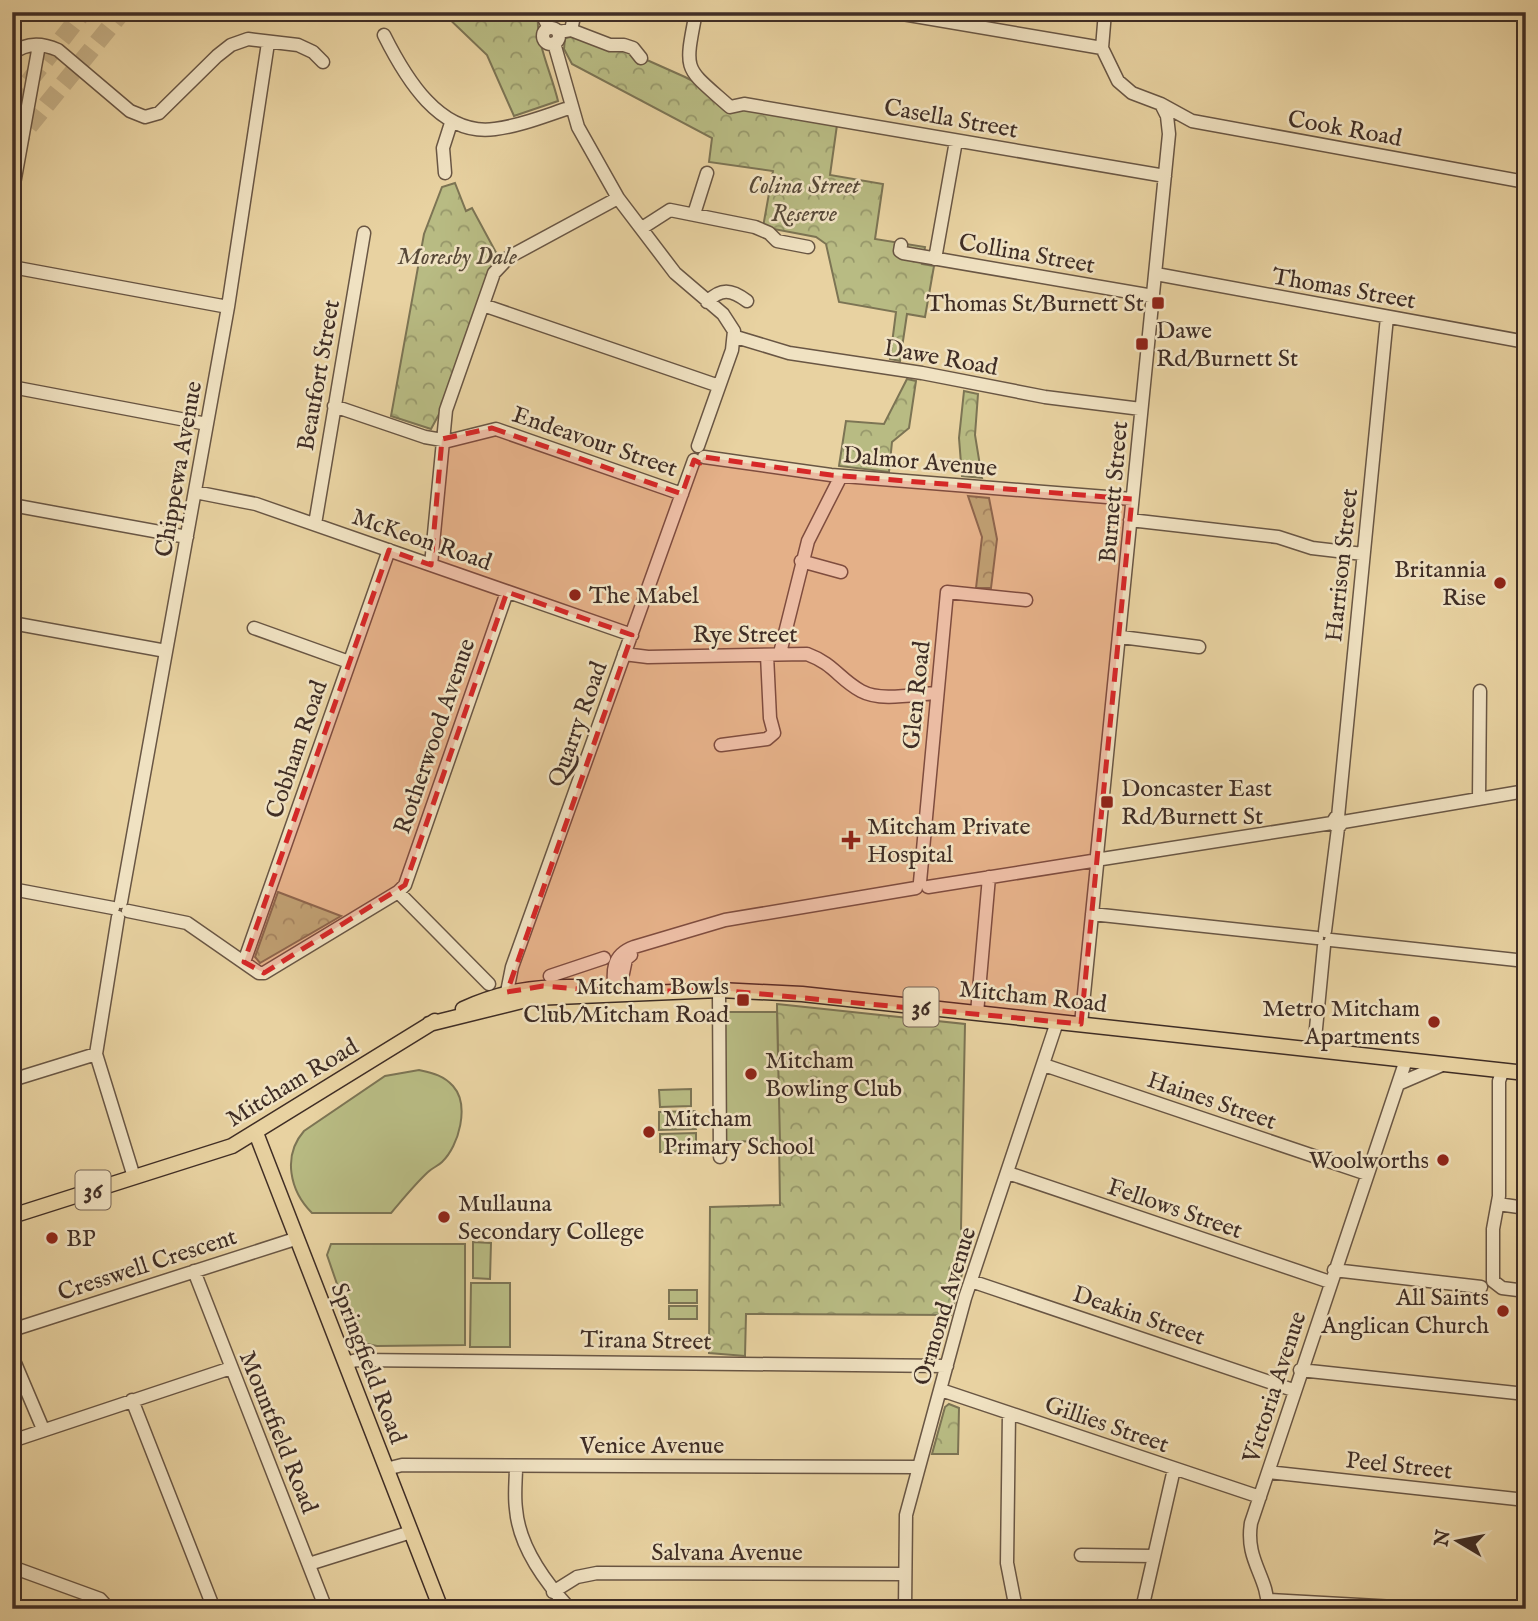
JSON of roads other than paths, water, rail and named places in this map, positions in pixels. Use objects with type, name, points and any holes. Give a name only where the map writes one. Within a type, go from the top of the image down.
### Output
[{"type":"main road","name":"Mitcham Road","points":[[12,1216],[232,1146],[429,1024],[543,986],[581,987],[615,992]]},
{"type":"main road","name":"Mitcham Road","points":[[508,998],[719,990],[802,995],[1526,1073]]},
{"type":"main road","name":"Springfield Road","points":[[256,1133],[441,1609]]},
{"type":"street","points":[[541,12],[558,33],[572,107],[587,147],[618,198],[675,273],[732,324],[736,337]]},
{"type":"street","points":[[558,33],[575,12]]},
{"type":"street","name":"Casella Street","points":[[696,12],[688,62],[694,75],[730,107],[744,104],[1165,176]]},
{"type":"street","points":[[891,12],[1102,48],[1105,12]]},
{"type":"street","points":[[558,33],[633,48],[641,58]]},
{"type":"street","points":[[384,35],[397,60],[432,106],[451,123],[471,129],[492,130],[572,107]]},
{"type":"street","points":[[12,54],[23,46],[39,45],[58,50],[130,111],[145,117],[159,113],[231,45],[248,39],[298,45],[313,52],[323,62]]},
{"type":"street","name":"Chippewa Avenue","points":[[134,1177],[96,1054],[228,307],[268,43]]},
{"type":"street","points":[[12,195],[39,45]]},
{"type":"street","name":"Cook Road","points":[[1102,48],[1118,81],[1141,98],[1161,104],[1184,118],[1526,182]]},
{"type":"street","name":"Burnett Street","points":[[1080,1024],[1121,637],[1132,499],[1169,134],[1167,116],[1161,104]]},
{"type":"street","points":[[1169,134],[1184,118]]},
{"type":"street","points":[[445,173],[443,148],[451,123]]},
{"type":"street","points":[[935,259],[956,141]]},
{"type":"street","points":[[694,214],[706,173]]},
{"type":"street","points":[[431,565],[446,410],[494,274],[509,257],[618,198]]},
{"type":"street","points":[[642,228],[670,210],[755,227],[769,233],[778,242],[808,247]]},
{"type":"street","name":"Beaufort Street","points":[[315,524],[364,233]]},
{"type":"street","name":"Collina Street","points":[[901,245],[901,253],[1153,296]]},
{"type":"street","points":[[12,267],[228,307]]},
{"type":"street","name":"Thomas Street","points":[[1156,274],[1526,342]]},
{"type":"street","points":[[707,302],[717,291],[747,301]]},
{"type":"street","points":[[483,304],[719,386]]},
{"type":"street","name":"Harrison Street","points":[[1314,1049],[1387,317]]},
{"type":"street","name":"Dawe Road","points":[[736,337],[789,353],[922,373],[1045,397],[1141,409]]},
{"type":"street","name":"Quarry Road","points":[[508,998],[512,967],[682,494],[699,455],[736,337]]},
{"type":"street","points":[[12,387],[207,424]]},
{"type":"street","name":"Endeavour Street","points":[[334,406],[425,437],[455,440],[496,429],[682,494]]},
{"type":"street","name":"Dalmor Avenue","points":[[699,455],[841,475],[1132,499]]},
{"type":"street","points":[[721,745],[767,739],[774,733],[770,718],[774,654],[801,561],[841,475]]},
{"type":"street","name":"McKeon Road","points":[[195,492],[256,504],[632,635]]},
{"type":"street","points":[[12,505],[187,537]]},
{"type":"street","points":[[1130,520],[1278,537],[1312,548],[1363,554]]},
{"type":"street","name":"Cobham Road","points":[[244,962],[389,550]]},
{"type":"street","points":[[801,561],[841,572]]},
{"type":"street","name":"Rotherwood Avenue","points":[[397,892],[405,884],[507,592]]},
{"type":"street","name":"Glen Road","points":[[921,885],[947,592],[1026,600]]},
{"type":"street","points":[[12,623],[166,651]]},
{"type":"street","points":[[254,628],[349,662]]},
{"type":"street","points":[[1121,637],[1199,647]]},
{"type":"street","name":"Rye Street","points":[[624,654],[648,657],[807,654],[824,660],[851,684],[871,694],[937,693]]},
{"type":"street","points":[[1479,799],[1480,691]]},
{"type":"street","points":[[615,992],[612,974],[621,951],[725,920],[921,885],[989,877],[1526,791]]},
{"type":"street","points":[[976,1013],[989,877]]},
{"type":"street","points":[[12,889],[187,923],[259,973],[264,973],[397,892],[489,984]]},
{"type":"street","points":[[1092,914],[1526,961]]},
{"type":"street","points":[[550,976],[604,958]]},
{"type":"street","points":[[581,987],[577,977],[582,966]]},
{"type":"street","points":[[719,990],[720,1157]]},
{"type":"street","name":"Ormond Avenue","points":[[905,1609],[906,1516],[971,1281],[1057,1022]]},
{"type":"street","points":[[12,1080],[96,1054]]},
{"type":"street","name":"Victoria Avenue","points":[[1268,1604],[1251,1559],[1249,1533],[1293,1390],[1406,1060]]},
{"type":"street","name":"Mitcham Road","points":[[1398,1084],[1413,1075],[1445,1064]]},
{"type":"street","name":"Haines Street","points":[[1044,1065],[1367,1174]]},
{"type":"street","points":[[1503,1070],[1498,1095],[1498,1204],[1493,1229],[1493,1281],[1507,1289],[1526,1291]]},
{"type":"street","name":"Fellows Street","points":[[1008,1173],[1332,1276],[1481,1287]]},
{"type":"street","points":[[1498,1204],[1526,1208]]},
{"type":"street","name":"Cresswell Crescent","points":[[12,1330],[295,1239]]},
{"type":"street","name":"Mountfield Road","points":[[194,1271],[326,1609]]},
{"type":"street","name":"Deakin Street","points":[[971,1281],[1293,1390]]},
{"type":"street","points":[[12,1356],[43,1429]]},
{"type":"street","name":"Tirana Street","points":[[345,1363],[357,1360],[520,1360],[947,1366]]},
{"type":"street","points":[[12,1441],[231,1368]]},
{"type":"street","points":[[1300,1370],[1526,1394]]},
{"type":"street","name":"Gillies Street","points":[[941,1390],[1260,1497]]},
{"type":"street","points":[[132,1399],[214,1609]]},
{"type":"street","points":[[1009,1413],[1007,1563],[1016,1609]]},
{"type":"street","name":"Venice Avenue","points":[[386,1469],[402,1465],[919,1467]]},
{"type":"street","points":[[516,1466],[516,1512],[534,1562],[553,1592],[570,1609]]},
{"type":"street","points":[[1142,1609],[1174,1469]]},
{"type":"street","name":"Peel Street","points":[[1268,1472],[1526,1500]]},
{"type":"street","points":[[309,1564],[411,1532]]},
{"type":"street","points":[[1081,1555],[1153,1556]]},
{"type":"street","points":[[12,1567],[100,1599],[109,1609]]},
{"type":"street","name":"Salvana Avenue","points":[[553,1592],[577,1577],[597,1573],[905,1574]]},
{"type":"street","points":[[1268,1604],[1431,1609]]},
{"type":"tunnel","points":[[12,103],[83,12]]},
{"type":"tunnel","points":[[12,147],[122,12]]},
{"type":"place","name":"Thomas St/Burnett St","points":[[1158,303]]},
{"type":"place","name":"Dawe Rd/Burnett St","points":[[1142,344]]},
{"type":"place","name":"Britannia Rise","points":[[1500,583]]},
{"type":"place","name":"The Mabel","points":[[575,595]]},
{"type":"place","name":"Doncaster East Rd/Burnett St","points":[[1107,802]]},
{"type":"place","name":"Mitcham Private Hospital","points":[[851,840]]},
{"type":"place","name":"Mitcham Bowls Club/Mitcham Road","points":[[743,1000]]},
{"type":"place","name":"Metro Mitcham Apartments","points":[[1434,1022]]},
{"type":"place","name":"Mitcham Bowling Club","points":[[751,1074]]},
{"type":"place","name":"Mitcham Primary School","points":[[649,1132]]},
{"type":"place","name":"Woolworths","points":[[1443,1160]]},
{"type":"place","name":"Mullauna Secondary College","points":[[444,1217]]},
{"type":"place","name":"BP","points":[[52,1238]]},
{"type":"place","name":"All Saints Anglican Church","points":[[1503,1311]]},
{"type":"park label","name":"Colina Street Reserve","points":[[804,199]]},
{"type":"park label","name":"Moresby Dale","points":[[457,256]]}]
